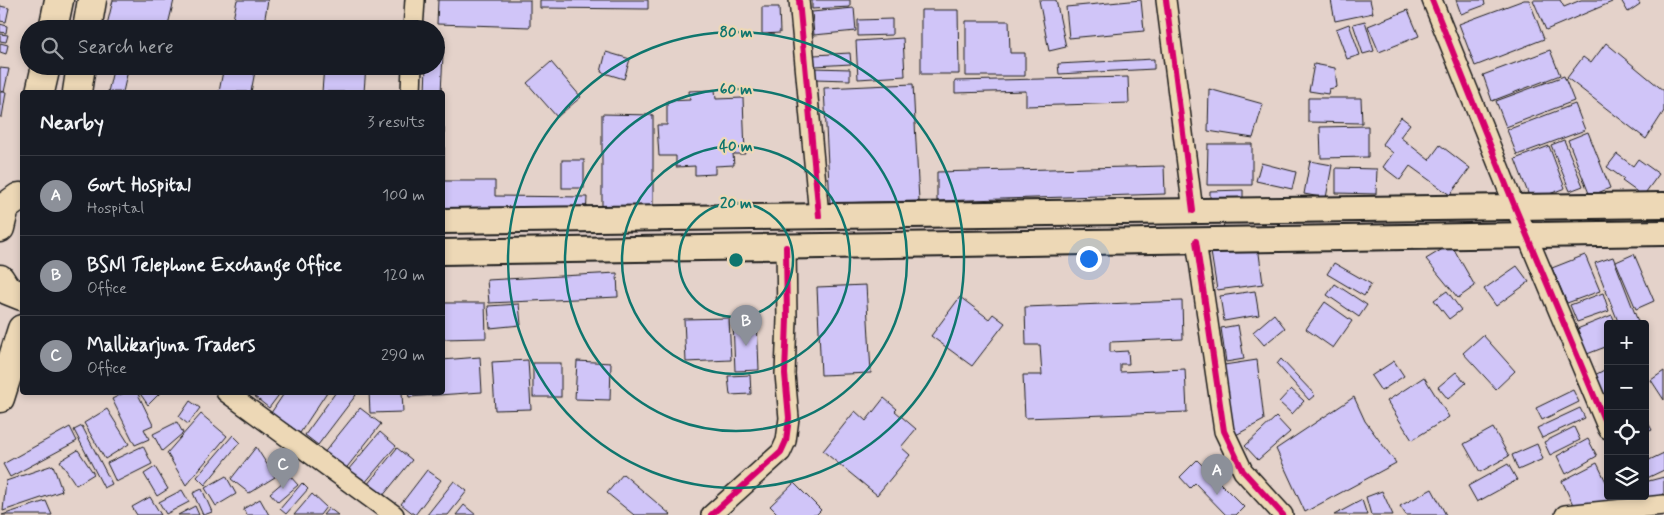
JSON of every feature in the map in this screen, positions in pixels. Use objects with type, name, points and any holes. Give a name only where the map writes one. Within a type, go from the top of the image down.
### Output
[{"type":"highway","points":[[56,20],[59,0]]},
{"type":"highway","points":[[89,20],[92,0]]},
{"type":"highway","points":[[40,90],[44,75]]},
{"type":"highway","points":[[76,90],[79,75]]},
{"type":"highway","points":[[0,228],[5,208],[20,192]]},
{"type":"highway","points":[[0,279],[7,290],[20,295]]},
{"type":"highway","points":[[0,398],[20,335]]},
{"type":"main road","points":[[445,221],[1664,205]]},
{"type":"main road","points":[[1110,212],[1110,242]]},
{"type":"main road","points":[[671,218],[672,249]]},
{"type":"main road","points":[[445,252],[1664,233]]},
{"type":"street","points":[[414,20],[416,0]]},
{"type":"street","points":[[798,0],[819,216]]},
{"type":"street","points":[[1166,0],[1193,211]]},
{"type":"street","points":[[1432,0],[1515,207],[1604,419]]},
{"type":"street","points":[[411,90],[412,75]]},
{"type":"street","points":[[1196,240],[1224,431],[1243,472],[1283,515]]},
{"type":"street","points":[[710,515],[782,452],[785,447],[790,418],[785,374],[787,319],[786,247]]},
{"type":"street","points":[[230,395],[394,515]]},
{"type":"street","points":[[1565,515],[1638,502],[1664,505]]},
{"type":"building","points":[[113,0],[174,0],[169,20],[108,20]]},
{"type":"building","points":[[237,0],[268,0],[265,20],[233,20]]},
{"type":"building","points":[[438,0],[530,0],[530,27],[445,24],[445,20],[437,20]]},
{"type":"building","points":[[540,0],[648,0],[648,9],[540,8]]},
{"type":"building","points":[[812,0],[850,0],[850,7],[812,9]]},
{"type":"building","points":[[1039,0],[1056,0],[1066,47],[1049,51]]},
{"type":"building","points":[[1141,0],[1144,31],[1069,38],[1066,7]]},
{"type":"building","points":[[1331,0],[1370,0],[1373,13],[1335,21]]},
{"type":"building","points":[[1456,0],[1484,0],[1485,5],[1461,14]]},
{"type":"building","points":[[1524,0],[1529,0],[1544,39],[1475,66],[1459,24]]},
{"type":"building","points":[[1533,0],[1560,0],[1564,7],[1581,0],[1611,0],[1612,2],[1546,30]]},
{"type":"building","points":[[1621,0],[1637,0],[1640,4],[1628,12]]},
{"type":"building","points":[[0,6],[9,8],[6,22],[0,21]]},
{"type":"building","points":[[762,7],[779,7],[780,33],[762,34]]},
{"type":"building","points":[[854,8],[856,31],[814,35],[812,12]]},
{"type":"building","points":[[921,10],[958,10],[959,74],[921,74]]},
{"type":"building","points":[[1408,10],[1419,36],[1379,52],[1368,26]]},
{"type":"building","points":[[892,19],[892,35],[858,36],[858,20]]},
{"type":"building","points":[[966,21],[1009,21],[1010,53],[1025,53],[1025,76],[966,76]]},
{"type":"building","points":[[1365,21],[1374,51],[1363,54],[1353,24]]},
{"type":"building","points":[[0,24],[7,26],[6,33],[0,32]]},
{"type":"building","points":[[1349,24],[1360,55],[1347,59],[1336,29]]},
{"type":"building","points":[[0,34],[8,35],[6,42],[0,41]]},
{"type":"building","points":[[903,38],[905,76],[858,79],[856,41]]},
{"type":"building","points":[[0,43],[8,45],[6,54],[0,52]]},
{"type":"building","points":[[1606,43],[1664,91],[1664,111],[1646,139],[1567,78],[1583,57],[1591,63]]},
{"type":"building","points":[[1550,50],[1560,75],[1492,101],[1483,75]]},
{"type":"building","points":[[606,52],[630,59],[624,79],[601,72]]},
{"type":"building","points":[[850,53],[851,64],[815,66],[814,55]]},
{"type":"building","points":[[1154,59],[1154,69],[1059,74],[1058,64]]},
{"type":"building","points":[[551,62],[581,97],[557,117],[527,83]]},
{"type":"building","points":[[1314,64],[1335,68],[1337,87],[1329,89],[1328,94],[1309,91]]},
{"type":"building","points":[[0,68],[9,69],[4,92],[0,91]]},
{"type":"building","points":[[814,68],[850,69],[850,80],[814,79]]},
{"type":"building","points":[[112,75],[127,75],[123,90],[108,90]]},
{"type":"building","points":[[222,75],[254,75],[251,90],[219,90]]},
{"type":"building","points":[[323,75],[365,75],[364,90],[322,90]]},
{"type":"building","points":[[426,75],[442,75],[441,90],[425,90]]},
{"type":"building","points":[[1564,76],[1574,101],[1506,127],[1496,101]]},
{"type":"building","points":[[1128,77],[1129,103],[1026,106],[1026,91],[955,93],[955,81]]},
{"type":"building","points":[[913,84],[919,201],[830,203],[824,88]]},
{"type":"building","points":[[1209,89],[1263,104],[1253,138],[1208,131]]},
{"type":"building","points":[[715,90],[716,99],[743,98],[745,154],[733,154],[734,165],[715,166],[715,174],[695,175],[695,166],[676,167],[676,156],[659,156],[657,125],[667,125],[667,101],[690,100],[689,91]]},
{"type":"building","points":[[0,92],[6,92],[2,117],[0,117]]},
{"type":"building","points":[[1308,98],[1361,98],[1362,123],[1308,122]]},
{"type":"building","points":[[1575,104],[1585,130],[1517,155],[1507,130]]},
{"type":"building","points":[[602,114],[653,115],[653,209],[602,209]]},
{"type":"building","points":[[1401,117],[1410,124],[1400,137],[1429,160],[1440,145],[1470,168],[1450,195],[1410,166],[1400,180],[1383,167],[1393,153],[1382,144]]},
{"type":"building","points":[[1368,126],[1368,157],[1321,158],[1320,127]]},
{"type":"building","points":[[1588,132],[1610,188],[1590,196],[1568,140]]},
{"type":"building","points":[[1564,140],[1583,186],[1570,191],[1551,145]]},
{"type":"building","points":[[1208,144],[1252,144],[1252,185],[1207,185]]},
{"type":"building","points":[[1549,146],[1565,188],[1531,201],[1515,159]]},
{"type":"building","points":[[1617,154],[1633,166],[1638,159],[1659,174],[1643,196],[1607,167]]},
{"type":"building","points":[[562,160],[584,160],[584,188],[562,188]]},
{"type":"building","points":[[1310,161],[1332,165],[1326,198],[1304,194]]},
{"type":"building","points":[[1261,163],[1296,172],[1292,189],[1256,181]]},
{"type":"building","points":[[1164,166],[1165,194],[937,201],[937,172]]},
{"type":"building","points":[[1336,168],[1377,169],[1376,194],[1336,193]]},
{"type":"building","points":[[445,181],[495,181],[495,196],[587,197],[586,217],[445,215]]},
{"type":"building","points":[[1243,190],[1243,208],[1210,209],[1210,191]]},
{"type":"building","points":[[1451,244],[1475,286],[1458,298],[1426,259]]},
{"type":"building","points":[[1258,246],[1263,284],[1217,290],[1211,252]]},
{"type":"building","points":[[1634,254],[1654,301],[1636,309],[1616,262]]},
{"type":"building","points":[[1585,255],[1600,291],[1567,303],[1552,268]]},
{"type":"building","points":[[1613,257],[1637,320],[1617,320],[1595,263]]},
{"type":"building","points":[[1334,263],[1371,284],[1364,296],[1327,274]]},
{"type":"building","points":[[1517,266],[1529,282],[1496,306],[1484,289]]},
{"type":"building","points":[[617,273],[618,297],[489,303],[487,280]]},
{"type":"building","points":[[1335,284],[1367,305],[1359,317],[1327,295]]},
{"type":"building","points":[[866,285],[871,373],[821,375],[817,287]]},
{"type":"building","points":[[1255,291],[1259,315],[1224,321],[1220,296]]},
{"type":"building","points":[[1447,291],[1461,310],[1449,319],[1434,300]]},
{"type":"building","points":[[1603,293],[1609,311],[1577,322],[1570,305]]},
{"type":"building","points":[[960,297],[989,319],[993,314],[1005,323],[972,366],[931,336]]},
{"type":"building","points":[[1182,301],[1183,339],[1110,342],[1110,352],[1128,351],[1129,364],[1120,364],[1120,372],[1185,369],[1187,412],[1025,418],[1023,375],[1042,375],[1040,345],[1026,345],[1025,307]]},
{"type":"building","points":[[1325,302],[1352,321],[1333,348],[1306,329]]},
{"type":"building","points":[[445,303],[485,303],[486,338],[445,339]]},
{"type":"building","points":[[519,304],[521,325],[490,328],[488,306]]},
{"type":"building","points":[[1274,314],[1285,328],[1264,345],[1253,332]]},
{"type":"building","points":[[1612,315],[1614,320],[1604,320],[1604,348],[1587,354],[1577,329]]},
{"type":"building","points":[[729,318],[731,360],[686,362],[684,319]]},
{"type":"building","points":[[757,320],[759,370],[735,371],[733,321]]},
{"type":"building","points":[[1238,325],[1244,359],[1226,362],[1221,328]]},
{"type":"building","points":[[1483,335],[1515,371],[1496,389],[1463,353]]},
{"type":"building","points":[[480,357],[482,392],[445,395],[445,360]]},
{"type":"building","points":[[1281,359],[1315,395],[1309,400],[1277,364]]},
{"type":"building","points":[[528,360],[531,409],[495,410],[492,362]]},
{"type":"building","points":[[1257,360],[1264,420],[1234,436],[1224,365]]},
{"type":"building","points":[[577,361],[611,363],[610,400],[575,399]]},
{"type":"building","points":[[1394,361],[1404,376],[1381,391],[1371,376]]},
{"type":"building","points":[[533,363],[561,363],[561,397],[533,397]]},
{"type":"building","points":[[1604,370],[1604,399],[1593,376]]},
{"type":"building","points":[[1664,371],[1664,400],[1651,380]]},
{"type":"building","points":[[1456,372],[1466,383],[1448,399],[1438,387]]},
{"type":"building","points":[[750,375],[751,394],[730,395],[728,376]]},
{"type":"building","points":[[1424,377],[1449,417],[1412,440],[1387,401]]},
{"type":"building","points":[[1291,389],[1304,401],[1292,414],[1279,402]]},
{"type":"building","points":[[1573,390],[1579,402],[1542,420],[1536,408]]},
{"type":"building","points":[[120,395],[138,395],[153,425],[144,429],[149,439],[135,445],[112,399]]},
{"type":"building","points":[[141,395],[158,395],[148,405]]},
{"type":"building","points":[[253,395],[279,395],[269,408]]},
{"type":"building","points":[[283,395],[325,395],[300,433],[271,413]]},
{"type":"building","points":[[334,395],[356,395],[318,445],[305,435]]},
{"type":"building","points":[[369,395],[402,395],[403,412],[370,413]]},
{"type":"building","points":[[409,395],[438,395],[409,397]]},
{"type":"building","points":[[1354,397],[1365,421],[1396,463],[1305,512],[1276,449]]},
{"type":"building","points":[[884,398],[897,409],[895,411],[916,429],[901,447],[910,455],[877,495],[823,451],[855,411],[866,421]]},
{"type":"building","points":[[190,401],[200,408],[188,424],[179,417]]},
{"type":"building","points":[[360,408],[381,424],[344,471],[323,454]]},
{"type":"building","points":[[1580,408],[1585,418],[1542,438],[1537,428]]},
{"type":"building","points":[[107,409],[129,444],[105,459],[84,423]]},
{"type":"building","points":[[201,414],[227,436],[186,485],[167,453]]},
{"type":"building","points":[[1276,417],[1290,432],[1258,460],[1245,446]]},
{"type":"building","points":[[177,422],[183,433],[162,451],[153,434]]},
{"type":"building","points":[[82,426],[112,484],[104,488],[74,430]]},
{"type":"building","points":[[70,427],[77,441],[10,477],[3,464]]},
{"type":"building","points":[[1574,427],[1580,440],[1550,455],[1544,442]]},
{"type":"building","points":[[1493,428],[1509,456],[1480,472],[1464,444]]},
{"type":"building","points":[[380,432],[396,446],[364,484],[348,470]]},
{"type":"building","points":[[233,435],[240,442],[205,485],[197,477]]},
{"type":"building","points":[[1588,439],[1597,456],[1566,474],[1557,456]]},
{"type":"building","points":[[1537,444],[1543,459],[1518,470],[1512,455]]},
{"type":"building","points":[[143,446],[152,464],[116,482],[107,463]]},
{"type":"building","points":[[256,447],[275,477],[249,493],[231,479]]},
{"type":"building","points":[[397,448],[412,460],[382,497],[367,485]]},
{"type":"building","points":[[78,450],[94,474],[76,485],[60,461]]},
{"type":"building","points":[[1664,453],[1664,470],[1649,477],[1649,460]]},
{"type":"building","points":[[1197,460],[1244,507],[1236,515],[1226,515],[1195,483],[1190,488],[1180,477]]},
{"type":"building","points":[[1597,463],[1604,478],[1604,500],[1614,500],[1616,504],[1576,511],[1562,481]]},
{"type":"building","points":[[1508,464],[1517,480],[1477,502],[1468,486]]},
{"type":"building","points":[[53,465],[62,491],[3,511],[6,481]]},
{"type":"building","points":[[155,467],[168,489],[157,496],[144,474]]},
{"type":"building","points":[[427,470],[441,480],[415,515],[401,504]]},
{"type":"building","points":[[623,474],[671,515],[634,515],[607,493]]},
{"type":"building","points":[[226,476],[236,494],[216,506],[205,488]]},
{"type":"building","points":[[290,476],[298,485],[278,502],[270,493]]},
{"type":"building","points":[[1664,477],[1664,500],[1647,503],[1647,500],[1649,500],[1649,481]]},
{"type":"building","points":[[454,481],[467,491],[448,515],[427,515]]},
{"type":"building","points":[[302,483],[308,489],[286,514],[280,509]]},
{"type":"building","points":[[794,483],[821,510],[816,515],[779,515],[770,506]]},
{"type":"building","points":[[202,489],[212,512],[204,515],[193,493]]},
{"type":"building","points":[[1432,489],[1446,515],[1406,515],[1400,506]]},
{"type":"building","points":[[182,490],[189,502],[166,514],[159,502]]},
{"type":"building","points":[[1382,491],[1393,515],[1371,515],[1366,497]]},
{"type":"building","points":[[312,494],[326,507],[320,515],[294,515]]},
{"type":"building","points":[[150,497],[161,515],[137,515],[132,507]]},
{"type":"building","points":[[260,499],[269,515],[247,515],[243,509]]},
{"type":"building","points":[[1362,500],[1367,515],[1334,515]]},
{"type":"building","points":[[46,501],[52,515],[2,515]]},
{"type":"building","points":[[464,505],[476,515],[456,515]]},
{"type":"building","points":[[195,506],[199,515],[178,515]]},
{"type":"building","points":[[329,508],[338,515],[323,515]]},
{"type":"cycle path","points":[[799,0],[819,216]]},
{"type":"cycle path","points":[[1166,0],[1193,211]]},
{"type":"cycle path","points":[[1432,0],[1515,207],[1604,419]]},
{"type":"cycle path","points":[[1196,241],[1224,431],[1243,471],[1283,515]]},
{"type":"cycle path","points":[[711,515],[781,452],[786,441],[789,418],[785,374],[787,319],[786,247]]},
{"type":"place","name":"BSNl Telephone Exchange Office","points":[[746,346]]},
{"type":"place","name":"Mallikarjuna Traders","points":[[283,489]]},
{"type":"place","name":"Govt Hospital","points":[[1217,495]]}]
